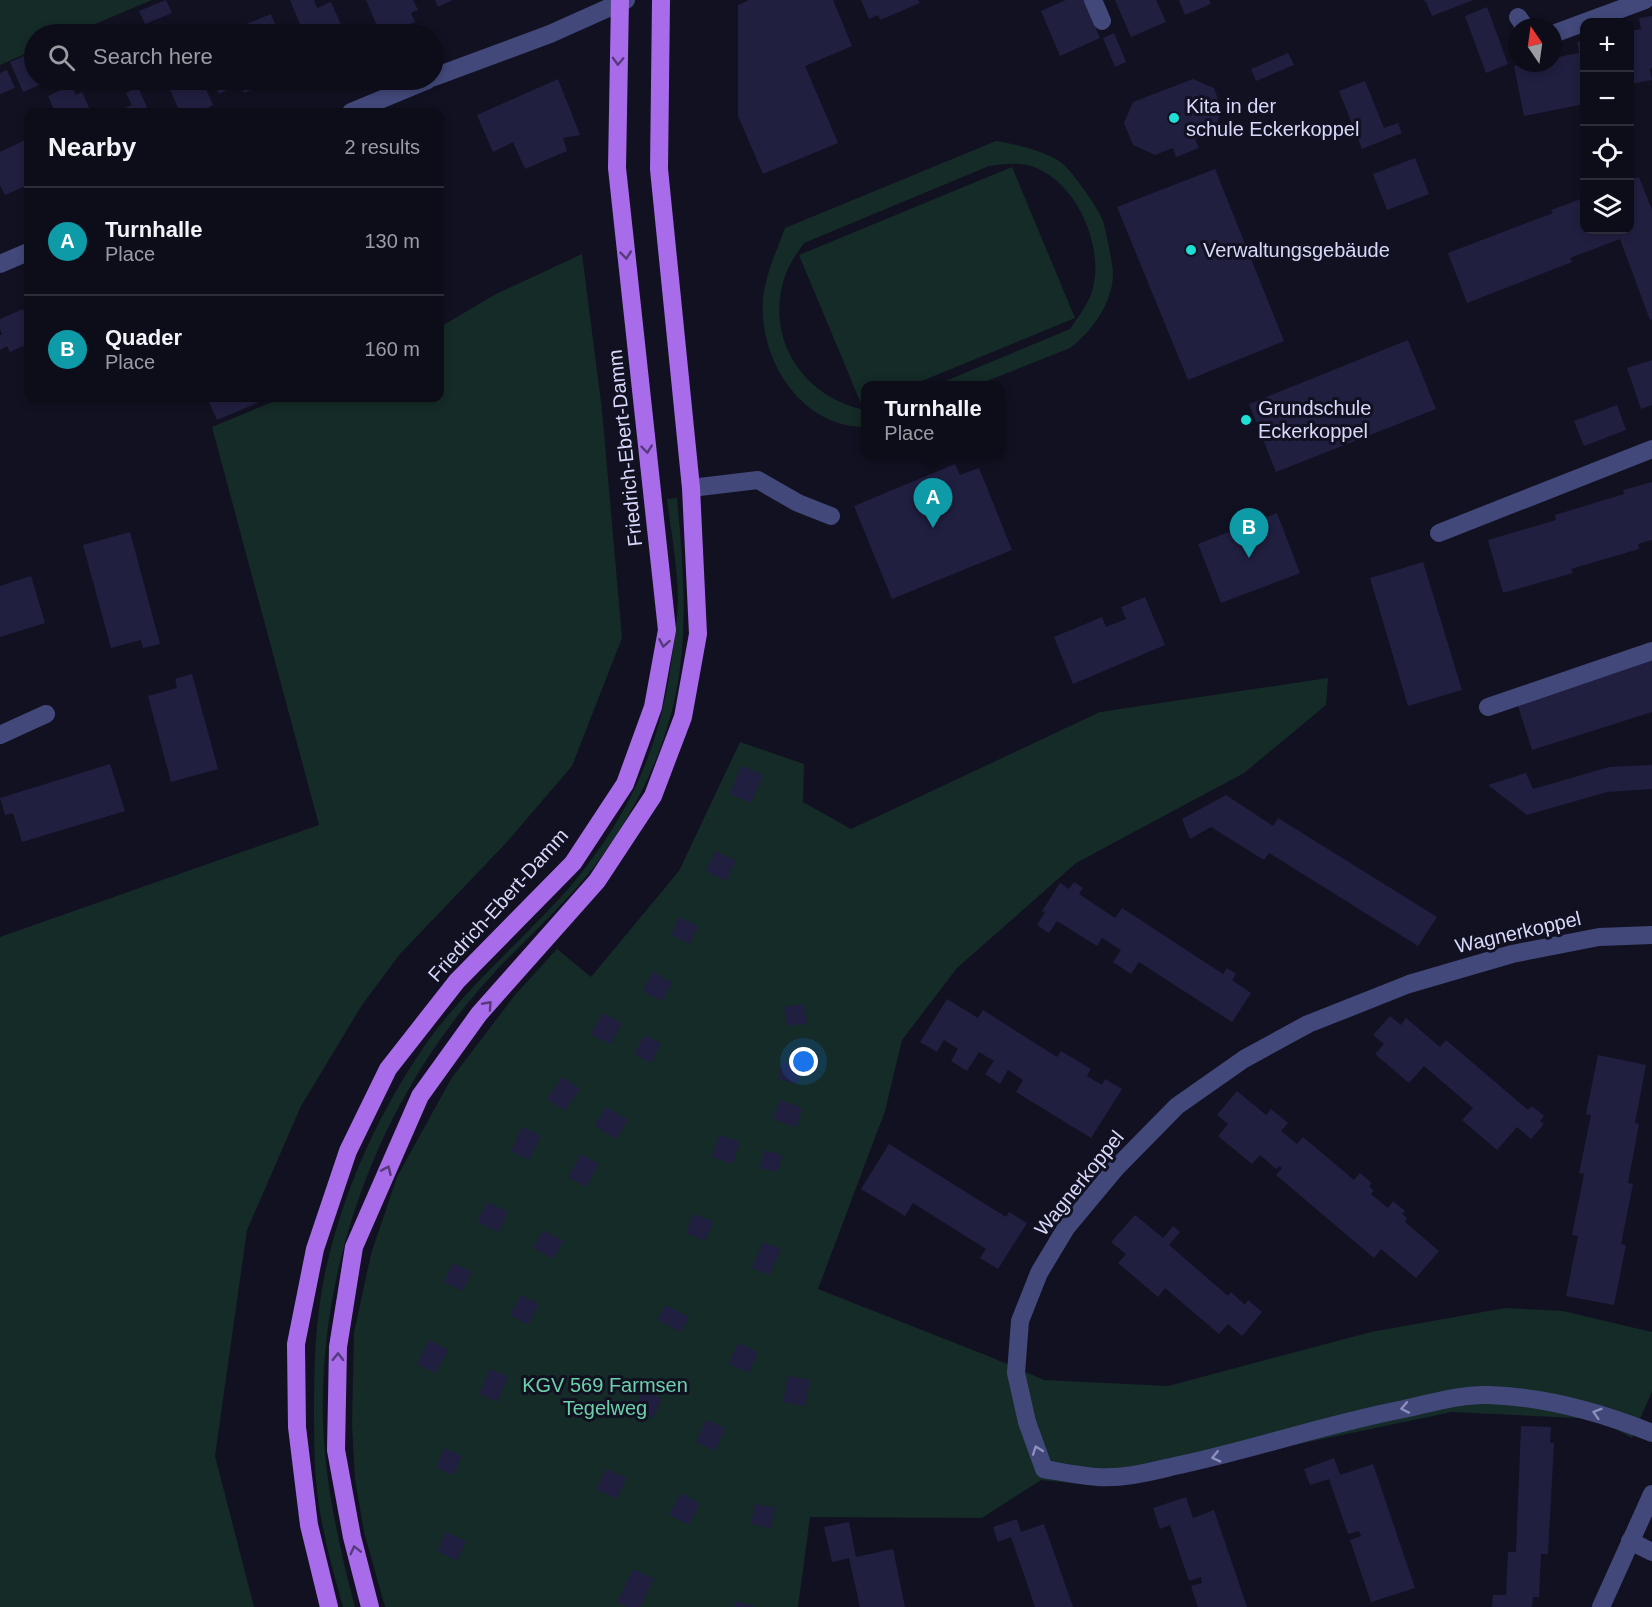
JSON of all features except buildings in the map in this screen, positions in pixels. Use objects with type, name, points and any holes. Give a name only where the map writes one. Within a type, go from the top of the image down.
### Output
[{"type":"main road","points":[[370,1607],[352,1537],[336,1450],[338,1347],[354,1246],[420,1095],[479,1014],[597,881],[653,796],[683,717],[698,634],[691,488],[659,169],[661,0]]},
{"type":"main road","name":"Friedrich-Ebert-Damm","points":[[329,1607],[309,1525],[297,1427],[296,1344],[315,1250],[348,1152],[388,1069],[457,981],[573,863],[624,784],[653,707],[667,630],[617,168],[622,1]]},
{"type":"street","points":[[1093,0],[1102,21]]},
{"type":"street","points":[[1562,31],[1645,0]]},
{"type":"street","points":[[444,73],[541,37],[622,1]]},
{"type":"street","points":[[361,108],[404,90]]},
{"type":"street","points":[[0,264],[24,254]]},
{"type":"street","points":[[1439,533],[1652,449]]},
{"type":"street","points":[[691,488],[758,480],[798,503],[831,516]]},
{"type":"street","points":[[1488,707],[1652,651]]},
{"type":"street","points":[[0,735],[46,714]]},
{"type":"street","name":"Wagnerkoppel","points":[[1652,935],[1599,937],[1566,943],[1512,954],[1409,984],[1308,1024],[1244,1059],[1217,1077],[1169,1114],[1116,1168],[1066,1228],[1039,1273],[1020,1322],[1016,1373],[1027,1422],[1044,1469],[1100,1477],[1133,1475],[1221,1456],[1376,1414],[1451,1399],[1487,1395],[1529,1399],[1588,1410],[1630,1423],[1652,1433]]},
{"type":"street","points":[[1601,1607],[1652,1494]]},
{"type":"street","points":[[1630,1541],[1652,1552]]},
{"type":"green space","points":[[0,0],[152,0],[95,24],[24,24],[24,54],[0,65]]},
{"type":"green space","points":[[996,141],[1032,149],[1050,156],[1064,165],[1074,176],[1097,208],[1103,221],[1111,256],[1112,286],[1105,306],[1093,325],[1070,348],[987,381],[946,381],[1070,329],[1086,304],[1093,288],[1094,253],[1083,216],[1061,185],[1047,173],[1031,166],[1005,164],[989,166],[804,243],[784,279],[780,302],[780,324],[785,345],[808,380],[824,393],[861,409],[861,426],[842,424],[821,415],[803,402],[788,385],[776,365],[768,343],[763,321],[763,298],[772,262],[785,228]]},
{"type":"green space","points":[[1012,167],[1075,318],[922,381],[861,381],[861,404],[799,255]]},
{"type":"green space","points":[[582,254],[602,410],[622,638],[572,766],[506,843],[400,954],[362,1005],[301,1106],[247,1230],[215,1456],[254,1607],[0,1607],[0,937],[319,825],[212,427],[272,402],[444,402],[444,325],[496,294]]},
{"type":"green space","points":[[677,498],[682,556],[683,643],[675,700],[654,765],[627,819],[593,868],[487,981],[438,1043],[407,1092],[381,1143],[360,1196],[343,1251],[331,1307],[324,1364],[323,1421],[334,1515],[355,1607],[343,1607],[321,1519],[314,1445],[315,1370],[319,1312],[337,1227],[357,1171],[382,1117],[428,1041],[461,1000],[569,888],[608,836],[637,783],[658,726],[666,695],[673,648],[678,590],[667,499]]},
{"type":"green space","name":"KGV 569 Farmsen Tegelweg","points":[[1328,678],[1326,705],[1244,773],[1076,863],[957,968],[902,1040],[885,1111],[818,1289],[1044,1380],[1168,1386],[1371,1332],[1505,1308],[1563,1311],[1652,1332],[1652,1391],[1632,1438],[1597,1419],[1452,1412],[1098,1486],[1041,1480],[982,1518],[810,1517],[798,1607],[385,1607],[364,1532],[355,1479],[352,1425],[354,1333],[371,1254],[397,1177],[451,1079],[515,995],[557,949],[591,977],[679,871],[740,742],[804,764],[803,802],[851,829],[1100,712]]},
{"type":"place","name":"Kita in der schule Eckerkoppel","points":[[1174,118]]},
{"type":"place","name":"Verwaltungsgebäude","points":[[1191,250]]},
{"type":"place","name":"Grundschule Eckerkoppel","points":[[1246,420]]},
{"type":"place","name":"Turnhalle","points":[[933,528]]},
{"type":"place","name":"Quader","points":[[1249,558]]}]
